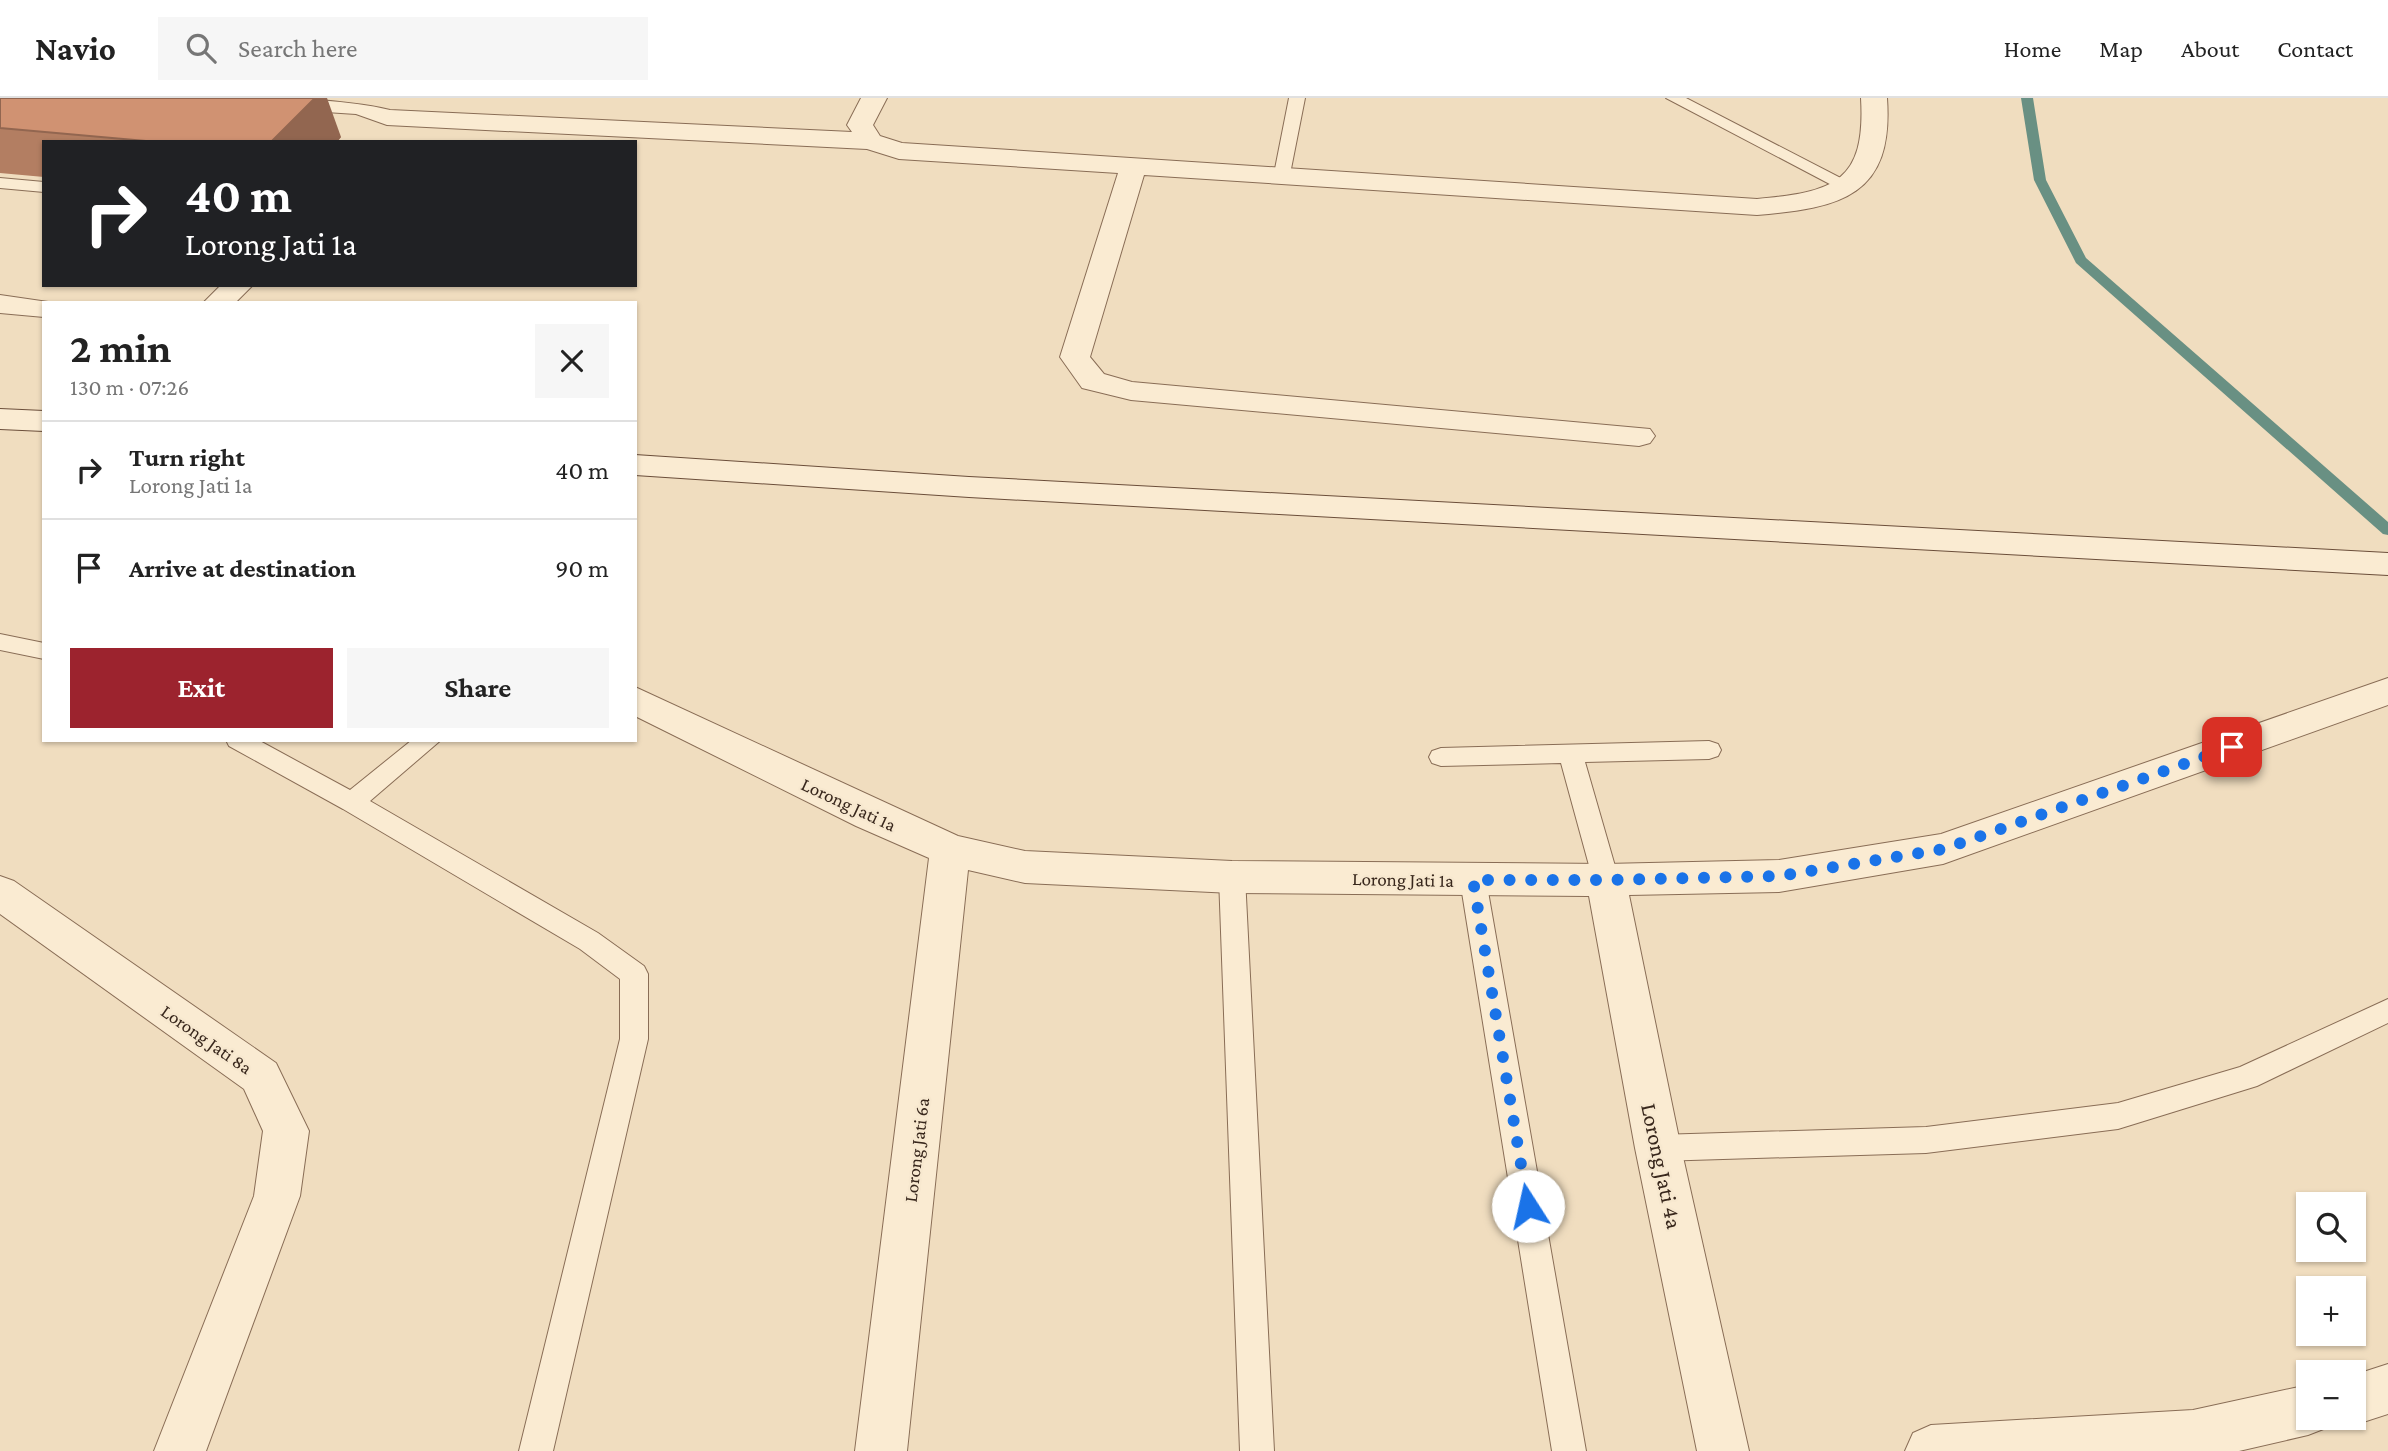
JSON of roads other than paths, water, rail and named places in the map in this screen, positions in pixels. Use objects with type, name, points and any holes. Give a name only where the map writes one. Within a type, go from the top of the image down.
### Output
[{"type":"street","points":[[236,98],[360,107],[387,117],[870,141],[899,151],[1758,207],[1813,202],[1849,187],[1869,162],[1875,140],[1874,98]]},
{"type":"street","points":[[870,141],[860,125],[874,98]]},
{"type":"street","points":[[374,140],[387,117]]},
{"type":"street","points":[[1133,168],[1075,358],[1093,381],[1131,391],[1639,436]]},
{"type":"street","points":[[219,301],[237,287]]},
{"type":"street","points":[[0,304],[42,308]]},
{"type":"street","points":[[0,419],[42,421]]},
{"type":"street","points":[[637,465],[968,487],[2388,564]]},
{"type":"street","name":"Lorong Jati 1a","points":[[637,701],[870,815],[950,850],[1025,867],[1232,877],[1606,880],[1779,876],[1944,849],[2388,691]]},
{"type":"street","name":"Lorong Jati 6a","points":[[881,1451],[950,850]]},
{"type":"street","name":"Lorong Jati 4a","points":[[1606,880],[1658,1148],[1723,1451]]},
{"type":"street","name":"Lorong Jati 8a","points":[[0,892],[260,1076],[286,1131],[277,1196],[180,1451]]},
{"type":"street","points":[[1931,1451],[2196,1444],[2296,1414]]},
{"type":"lane","points":[[1282,174],[1297,98]]},
{"type":"lane","points":[[1674,98],[1849,187]]},
{"type":"lane","points":[[0,183],[42,187]]},
{"type":"lane","points":[[0,642],[42,651]]},
{"type":"lane","points":[[243,742],[352,802],[589,941],[634,974],[634,1039],[536,1451]]},
{"type":"lane","points":[[352,802],[427,742]]},
{"type":"lane","points":[[1441,757],[1709,750]]},
{"type":"lane","points":[[1570,754],[1606,880]]},
{"type":"lane","points":[[1232,877],[1257,1451]]},
{"type":"lane","points":[[1473,880],[1569,1451]]},
{"type":"lane","points":[[1658,1148],[1926,1140],[2119,1116],[2246,1077],[2388,1010]]},
{"type":"waterway","points":[[2027,98],[2040,180],[2081,260],[2388,530]]}]
